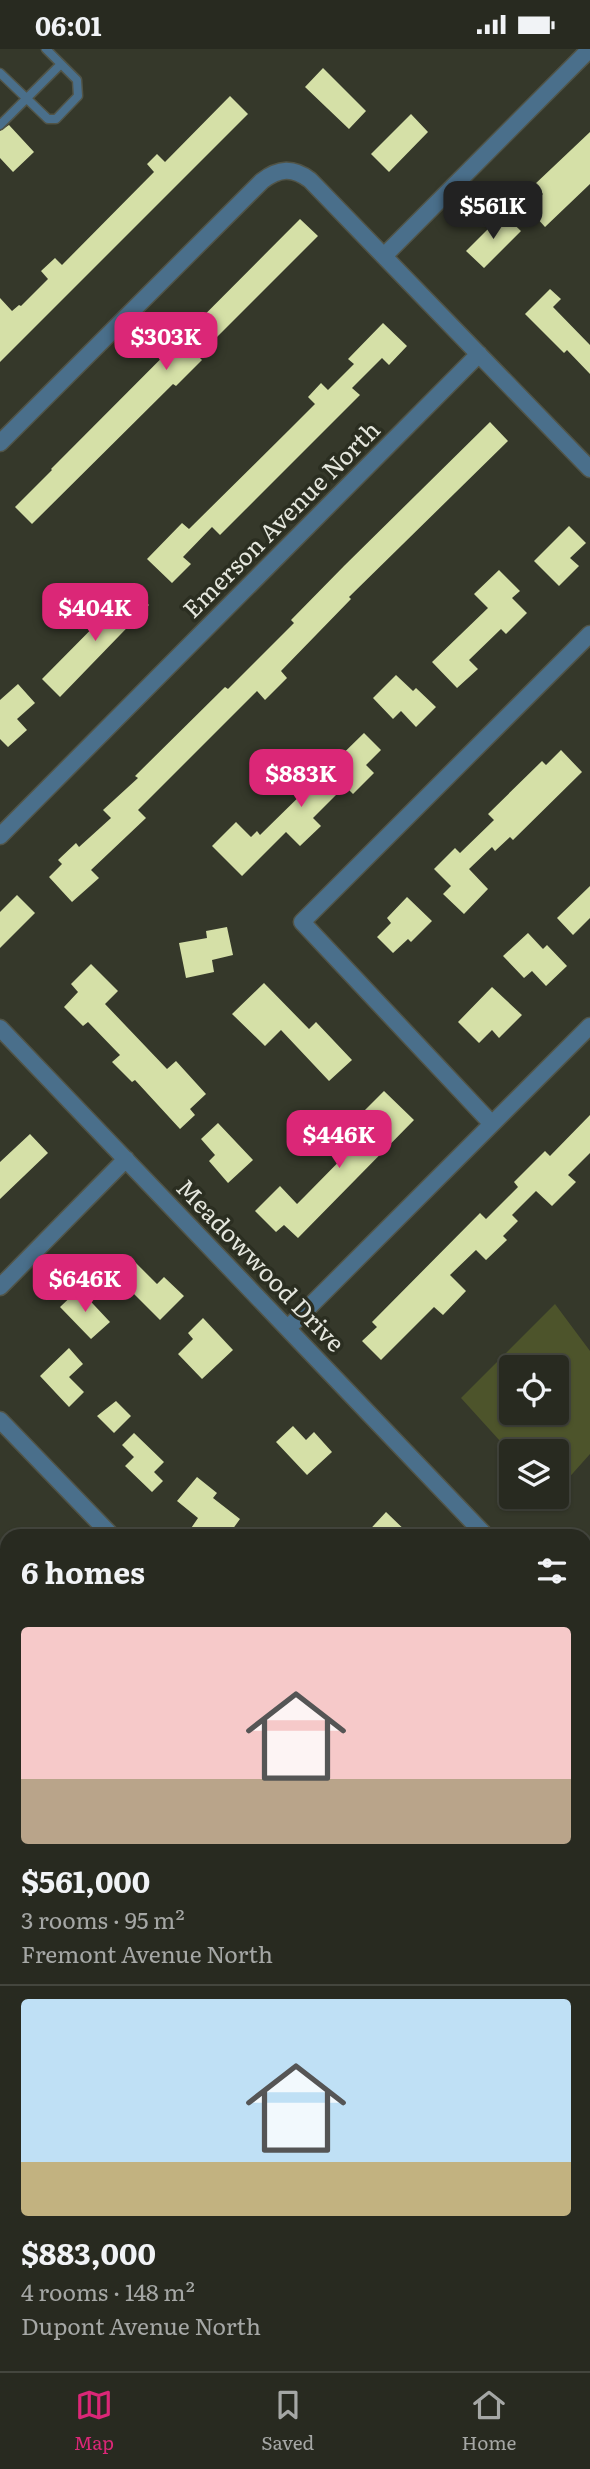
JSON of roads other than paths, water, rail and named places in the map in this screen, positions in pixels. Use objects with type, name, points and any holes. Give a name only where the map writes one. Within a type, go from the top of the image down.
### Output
[{"type":"street","points":[[384,256],[590,49]]},
{"type":"street","points":[[0,443],[245,197],[273,173],[285,170],[299,171],[310,180],[590,469]]},
{"type":"street","name":"Emerson Avenue North","points":[[0,837],[479,354]]},
{"type":"street","points":[[492,1124],[302,922],[590,634]]},
{"type":"street","points":[[288,1328],[590,1026]]},
{"type":"street","name":"Meadowwood Drive","points":[[0,1028],[479,1529]]},
{"type":"street","points":[[0,1287],[126,1159]]},
{"type":"street","points":[[0,1420],[105,1529]]},
{"type":"lane","points":[[0,73],[48,119],[56,119],[78,96],[77,80],[46,49]]},
{"type":"lane","points":[[0,125],[61,64]]}]
